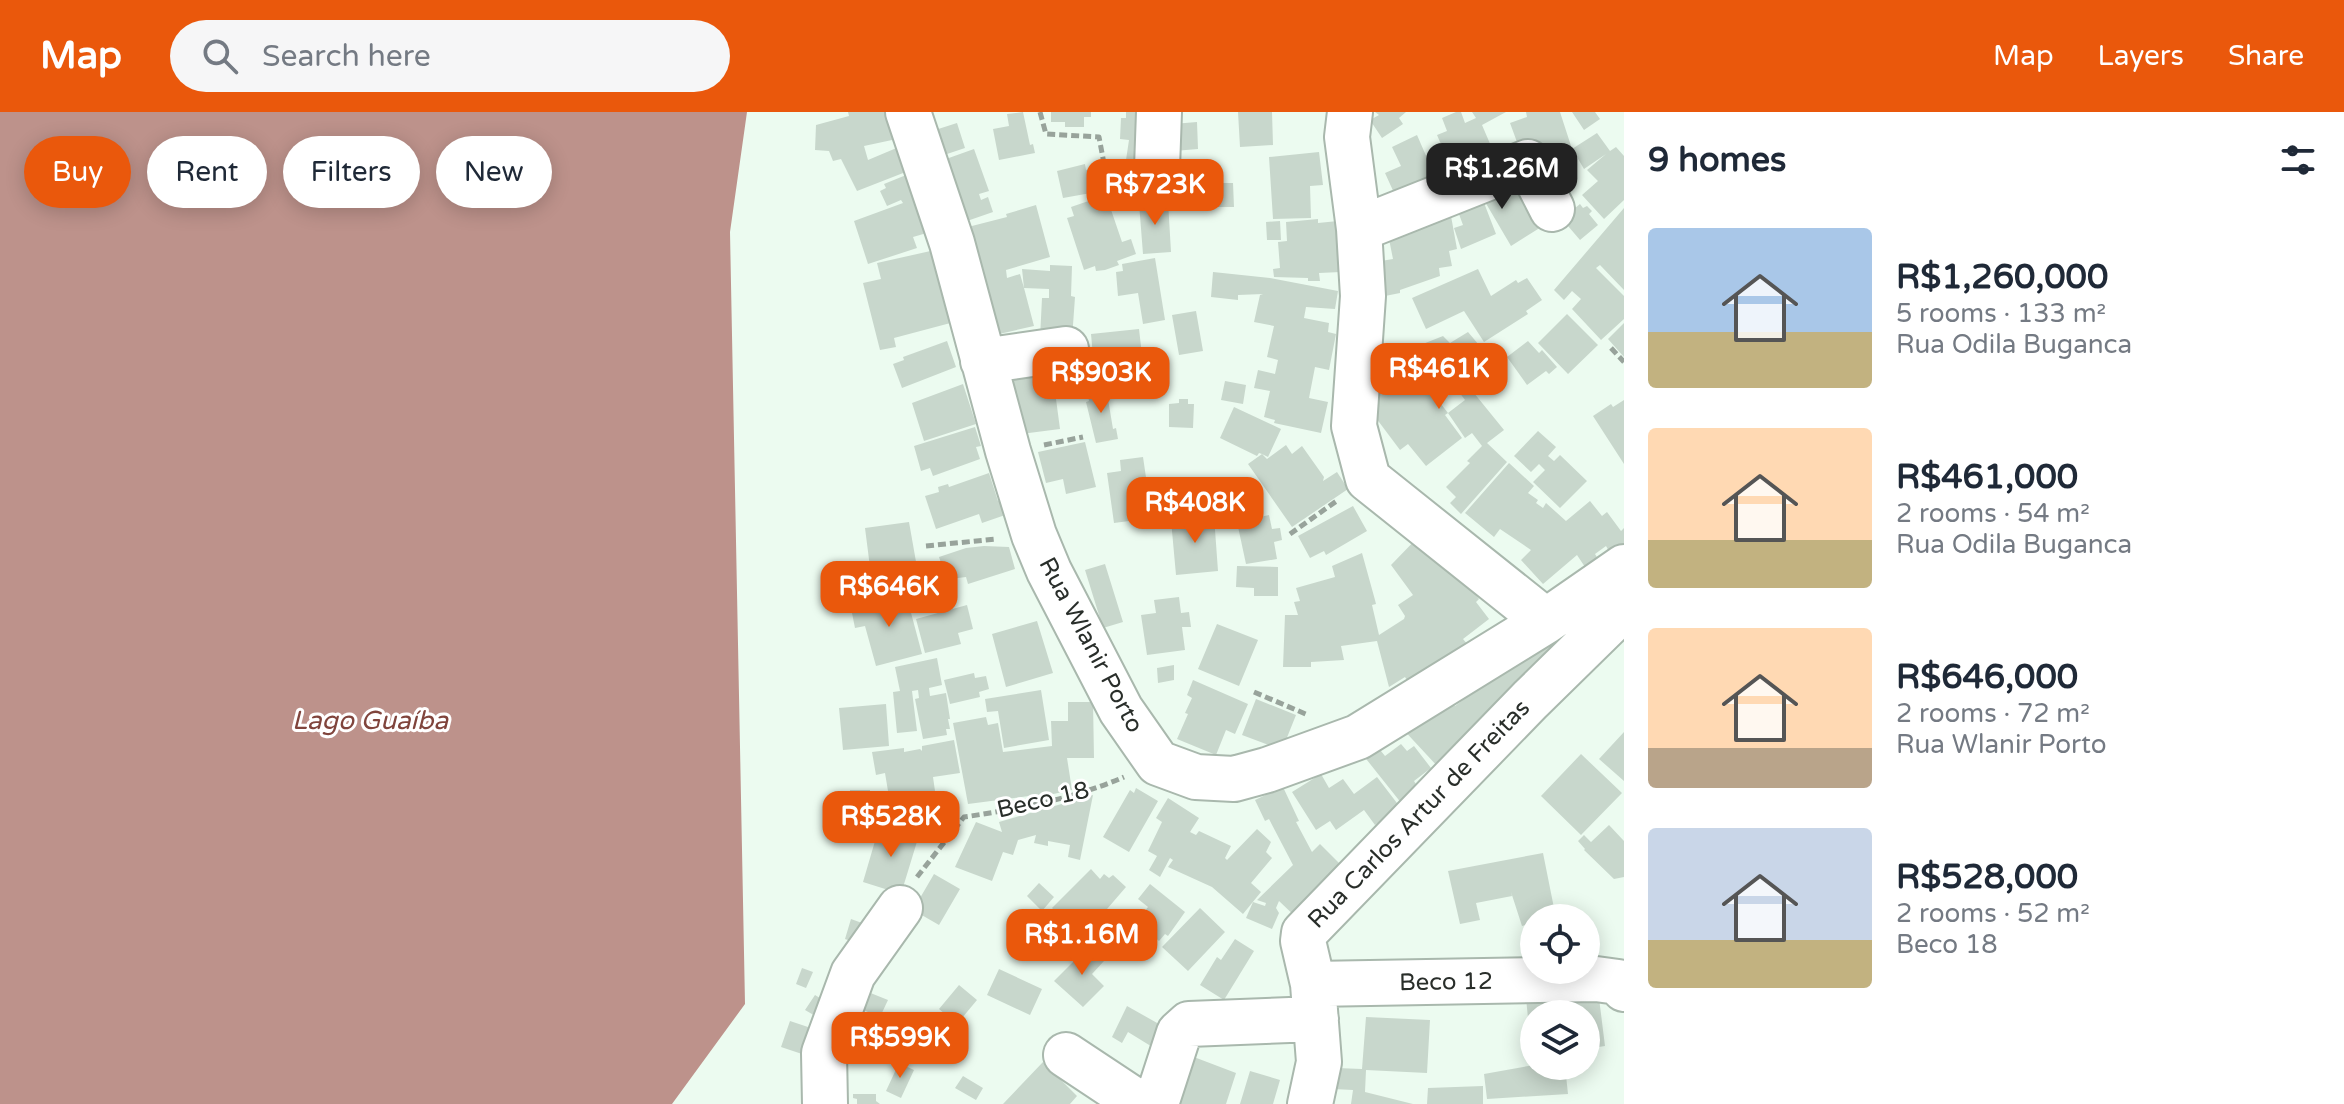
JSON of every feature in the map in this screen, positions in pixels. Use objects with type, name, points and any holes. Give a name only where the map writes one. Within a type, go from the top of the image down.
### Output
[{"type":"street","name":"Rua Wlanir Porto","points":[[908,112],[952,243],[1034,535],[1049,571],[1121,710],[1158,763]]},
{"type":"street","points":[[1157,168],[1159,112]]},
{"type":"street","points":[[1350,112],[1347,137],[1359,229],[1363,296],[1354,426],[1368,479],[1546,621]]},
{"type":"street","points":[[1359,229],[1528,162],[1552,209]]},
{"type":"street","points":[[983,361],[1066,349]]},
{"type":"street","points":[[1158,763],[1196,777],[1234,779],[1358,737],[1546,621],[1624,567]]},
{"type":"street","name":"Rua Carlos Artur de Freitas","points":[[1310,1104],[1319,1062],[1314,1002],[1303,941],[1309,926],[1624,608]]},
{"type":"street","points":[[825,1104],[824,1053],[853,974],[900,908]]},
{"type":"street","name":"Beco 12","points":[[1156,1104],[1179,1033],[1189,1024],[1314,1002],[1596,979],[1618,982],[1624,989]]},
{"type":"street","points":[[1066,1055],[1140,1104]]},
{"type":"path","points":[[1040,112],[1046,134],[1099,137],[1105,169],[1157,168]]},
{"type":"path","points":[[1611,348],[1624,362]]},
{"type":"path","points":[[1290,534],[1368,479]]},
{"type":"path","points":[[926,546],[1034,535]]},
{"type":"path","name":"Beco 18","points":[[900,908],[922,867],[964,817],[1018,809],[1098,788],[1158,763]]},
{"type":"water","name":"Lago Guaíba","points":[[0,112],[747,112],[730,232],[745,1004],[672,1104],[0,1104]]},
{"type":"building","points":[[848,112],[898,112],[906,137],[864,146],[868,160],[906,144],[916,168],[857,191],[841,159],[833,161],[829,151],[815,150],[816,125],[849,116]]},
{"type":"building","points":[[1023,112],[1030,145],[1033,144],[1035,153],[999,160],[993,129],[1009,126],[1007,114]]},
{"type":"building","points":[[1051,112],[1091,112],[1091,117],[1084,117],[1084,127],[1065,127],[1065,122],[1051,122]]},
{"type":"building","points":[[1126,112],[1149,112],[1150,163],[1126,160],[1129,140],[1120,139],[1121,118],[1126,118]]},
{"type":"building","points":[[1238,112],[1272,112],[1273,145],[1240,147]]},
{"type":"building","points":[[1375,112],[1406,112],[1399,118],[1403,124],[1382,138],[1370,120],[1379,115]]},
{"type":"building","points":[[1461,112],[1465,123],[1476,118],[1472,112],[1506,112],[1482,125],[1494,153],[1456,179],[1437,135],[1447,131],[1442,118]]},
{"type":"building","points":[[1526,112],[1560,112],[1572,149],[1597,133],[1610,151],[1616,147],[1624,156],[1624,200],[1604,219],[1582,195],[1598,181],[1587,170],[1606,154],[1584,169],[1574,152],[1576,159],[1542,170],[1524,161],[1510,123],[1527,117]]},
{"type":"building","points":[[1572,112],[1595,112],[1600,119],[1584,130]]},
{"type":"building","points":[[1197,122],[1198,149],[1162,152],[1161,125]]},
{"type":"building","points":[[957,123],[965,148],[941,156],[932,131]]},
{"type":"building","points":[[1417,135],[1440,188],[1400,206],[1385,173],[1401,166],[1392,147]]},
{"type":"building","points":[[974,149],[989,191],[979,194],[981,200],[988,197],[993,212],[967,221],[946,159]]},
{"type":"building","points":[[1319,152],[1323,185],[1310,186],[1311,218],[1273,219],[1269,157]]},
{"type":"building","points":[[1085,164],[1086,170],[1097,168],[1102,191],[1063,198],[1057,171]]},
{"type":"building","points":[[1182,167],[1220,167],[1221,183],[1233,183],[1234,207],[1183,207]]},
{"type":"building","points":[[1526,170],[1554,219],[1511,246],[1481,195],[1496,234],[1461,249],[1454,228],[1463,225],[1453,198]]},
{"type":"building","points":[[916,171],[937,230],[913,237],[917,248],[868,264],[854,221],[903,203],[901,200],[887,206],[880,191],[886,188],[884,184]]},
{"type":"building","points":[[1106,195],[1122,242],[1131,239],[1136,254],[1117,261],[1119,265],[1105,270],[1096,271],[1095,266],[1084,270],[1067,218],[1074,216],[1071,207]]},
{"type":"building","points":[[1168,201],[1171,252],[1143,254],[1139,203]]},
{"type":"building","points":[[1580,204],[1592,211],[1589,214],[1598,225],[1580,240],[1562,219]]},
{"type":"building","points":[[1036,205],[1050,257],[1006,270],[1007,278],[1020,274],[1034,326],[999,334],[968,227],[1007,217],[1006,214]]},
{"type":"building","points":[[1624,208],[1624,290],[1600,265],[1596,268],[1624,296],[1624,319],[1601,340],[1572,309],[1581,299],[1572,291],[1564,300],[1554,290]]},
{"type":"building","points":[[1451,216],[1457,249],[1449,251],[1452,266],[1439,268],[1440,276],[1400,290],[1400,293],[1380,297],[1381,261],[1393,259],[1387,229]]},
{"type":"building","points":[[1318,219],[1318,223],[1338,221],[1341,272],[1319,273],[1320,281],[1274,277],[1273,269],[1280,268],[1278,242],[1287,241],[1286,222]]},
{"type":"building","points":[[1280,221],[1281,240],[1267,240],[1266,222]]},
{"type":"building","points":[[935,250],[958,321],[894,338],[896,347],[880,350],[863,283],[881,279],[877,263]]},
{"type":"building","points":[[1155,258],[1165,320],[1143,324],[1138,293],[1118,296],[1116,272],[1123,271],[1122,264]]},
{"type":"building","points":[[1050,265],[1072,266],[1071,296],[1075,297],[1072,339],[1040,338],[1042,298],[1049,298],[1049,289],[1024,288],[1022,269],[1050,271]]},
{"type":"building","points":[[1478,269],[1491,296],[1516,280],[1518,283],[1527,278],[1542,300],[1526,311],[1528,314],[1484,342],[1464,311],[1426,329],[1412,298]]},
{"type":"building","points":[[1213,272],[1270,278],[1338,291],[1335,309],[1306,307],[1304,318],[1329,323],[1328,332],[1336,334],[1329,370],[1315,367],[1309,398],[1328,402],[1321,433],[1274,423],[1275,420],[1264,417],[1270,391],[1254,388],[1258,370],[1275,374],[1278,360],[1267,357],[1274,326],[1254,322],[1260,295],[1263,294],[1238,295],[1238,300],[1211,297]]},
{"type":"building","points":[[1196,311],[1203,351],[1179,355],[1172,315]]},
{"type":"building","points":[[1567,314],[1598,345],[1568,374],[1538,343]]},
{"type":"building","points":[[1624,323],[1624,357],[1608,339]]},
{"type":"building","points":[[1139,329],[1144,372],[1138,372],[1139,387],[1109,390],[1108,376],[1095,377],[1091,334]]},
{"type":"building","points":[[1468,332],[1479,345],[1463,356],[1484,385],[1474,393],[1504,430],[1487,443],[1507,462],[1461,514],[1450,503],[1456,497],[1446,487],[1482,446],[1472,433],[1465,438],[1448,413],[1445,415],[1462,438],[1426,466],[1408,444],[1400,450],[1376,418],[1374,391],[1387,383],[1380,361],[1443,336],[1450,343]],"holes":[[[1444,372],[1465,400],[1448,413],[1434,395],[1439,392],[1431,381]]]},
{"type":"building","points":[[947,341],[956,367],[902,388],[893,364],[904,360],[903,357]]},
{"type":"building","points":[[1528,341],[1539,353],[1542,350],[1557,367],[1527,385],[1507,357]]},
{"type":"building","points":[[1054,356],[1060,429],[1021,434],[1016,395],[1006,397],[1004,379]]},
{"type":"building","points":[[1225,381],[1246,385],[1243,404],[1221,400]]},
{"type":"building","points":[[963,384],[976,424],[924,441],[912,403]]},
{"type":"building","points":[[1106,387],[1113,429],[1116,428],[1118,439],[1096,443],[1086,402],[1089,401],[1087,390]]},
{"type":"building","points":[[1179,399],[1188,399],[1188,404],[1194,404],[1193,428],[1169,427],[1169,404],[1179,403]]},
{"type":"building","points":[[1624,400],[1624,464],[1593,416],[1611,404],[1613,407]]},
{"type":"building","points":[[1234,407],[1281,429],[1268,457],[1259,453],[1257,456],[1220,438]]},
{"type":"building","points":[[975,427],[981,446],[976,447],[980,459],[933,476],[930,468],[921,471],[914,446]]},
{"type":"building","points":[[1538,431],[1556,447],[1548,456],[1554,461],[1560,455],[1587,481],[1560,508],[1533,482],[1545,470],[1539,464],[1531,472],[1514,456]]},
{"type":"building","points":[[1085,442],[1096,487],[1066,494],[1063,479],[1046,483],[1038,452]]},
{"type":"building","points":[[1286,445],[1292,454],[1302,446],[1324,477],[1323,481],[1337,472],[1348,489],[1292,527],[1248,464],[1262,454],[1267,459]]},
{"type":"building","points":[[1143,457],[1152,518],[1114,523],[1107,473],[1121,471],[1120,460]]},
{"type":"building","points":[[1509,463],[1534,486],[1528,493],[1543,508],[1546,503],[1566,521],[1590,501],[1602,516],[1607,512],[1621,531],[1624,528],[1624,543],[1610,553],[1606,546],[1595,554],[1600,562],[1587,570],[1577,555],[1543,584],[1521,560],[1531,550],[1500,529],[1494,537],[1465,513]]},
{"type":"building","points":[[989,473],[998,501],[1005,498],[1011,513],[982,523],[979,514],[936,529],[925,496],[939,492],[938,487],[948,484],[949,487]]},
{"type":"building","points":[[1353,506],[1367,531],[1326,555],[1324,551],[1310,558],[1298,536]]},
{"type":"building","points":[[1269,515],[1272,529],[1280,528],[1282,540],[1274,542],[1277,559],[1246,564],[1237,522]]},
{"type":"building","points":[[1214,516],[1218,571],[1176,575],[1171,520]]},
{"type":"building","points":[[909,522],[918,573],[942,566],[939,557],[984,546],[1009,547],[1015,569],[968,584],[966,577],[950,579],[953,590],[925,598],[923,589],[903,594],[899,579],[886,581],[884,573],[871,575],[865,528]]},
{"type":"building","points":[[1423,532],[1479,599],[1476,602],[1489,619],[1463,639],[1468,645],[1408,682],[1405,677],[1389,687],[1377,641],[1341,646],[1344,660],[1311,662],[1311,667],[1283,667],[1285,615],[1298,615],[1294,602],[1300,601],[1296,588],[1335,577],[1332,566],[1362,553],[1376,604],[1372,605],[1379,635],[1404,619],[1398,605],[1413,595],[1391,565]]},
{"type":"building","points":[[1105,564],[1123,622],[1103,628],[1085,570]]},
{"type":"building","points":[[1237,566],[1278,567],[1278,596],[1254,596],[1254,588],[1236,587]]},
{"type":"building","points":[[906,594],[922,654],[876,666],[865,626],[855,628],[851,608]]},
{"type":"building","points":[[1179,597],[1181,613],[1189,612],[1191,627],[1182,627],[1185,650],[1147,655],[1141,615],[1156,613],[1154,600]]},
{"type":"building","points":[[967,605],[973,629],[958,633],[961,644],[925,653],[916,619]]},
{"type":"building","points":[[1037,621],[1053,673],[1006,687],[992,634]]},
{"type":"building","points":[[1217,624],[1258,640],[1239,686],[1198,669]]},
{"type":"building","points":[[1557,629],[1566,640],[1439,768],[1400,726],[1451,701],[1455,706]]},
{"type":"building","points":[[937,658],[942,685],[929,688],[930,696],[946,693],[950,719],[947,735],[923,739],[915,699],[919,698],[918,690],[912,691],[917,731],[897,733],[893,692],[900,691],[895,667]]},
{"type":"building","points":[[1174,665],[1174,680],[1158,683],[1157,668]]},
{"type":"building","points":[[974,673],[975,678],[986,676],[989,689],[979,692],[980,697],[950,704],[944,680]]},
{"type":"building","points":[[1193,680],[1248,704],[1235,734],[1226,730],[1216,755],[1177,739],[1188,714],[1185,713],[1192,698],[1187,695]]},
{"type":"building","points":[[1041,690],[1049,740],[1004,748],[998,711],[987,712],[985,699]]},
{"type":"building","points":[[1256,699],[1296,715],[1282,750],[1242,735]]},
{"type":"building","points":[[1068,702],[1093,702],[1094,758],[1067,758],[1072,790],[1030,799],[1029,796],[968,804],[953,723],[986,717],[988,725],[998,723],[1003,752],[1052,746],[1051,721],[1068,721]]},
{"type":"building","points":[[886,704],[889,746],[843,750],[839,708]]},
{"type":"building","points":[[1624,732],[1624,781],[1599,759]]},
{"type":"building","points":[[954,740],[960,773],[933,777],[941,814],[938,834],[928,833],[928,829],[895,827],[893,812],[880,815],[878,793],[888,791],[885,773],[876,775],[872,752],[904,748],[904,752],[922,751],[922,746]]},
{"type":"building","points":[[1373,741],[1385,756],[1401,744],[1407,751],[1414,746],[1431,768],[1414,781],[1419,789],[1402,804],[1359,750]]},
{"type":"building","points":[[1581,754],[1622,793],[1581,835],[1541,796]]},
{"type":"building","points":[[1321,774],[1329,788],[1343,779],[1354,794],[1377,777],[1400,807],[1375,825],[1364,810],[1336,830],[1330,821],[1316,830],[1292,792]]},
{"type":"building","points":[[1283,787],[1312,852],[1320,844],[1345,869],[1299,920],[1279,901],[1276,908],[1279,913],[1272,929],[1246,918],[1253,902],[1265,906],[1266,903],[1257,900],[1293,865],[1269,819],[1265,821],[1255,800]]},
{"type":"building","points":[[1136,788],[1158,801],[1129,852],[1103,837],[1130,790],[1134,793]]},
{"type":"building","points":[[850,790],[870,790],[870,806],[850,806]]},
{"type":"building","points":[[1093,795],[1080,860],[1068,857],[1070,845],[1048,841],[1048,846],[1034,843],[1036,835],[1018,840],[1013,855],[1003,852],[992,881],[955,867],[976,822],[1002,832],[999,822]]},
{"type":"building","points":[[1168,798],[1199,818],[1190,832],[1196,835],[1199,831],[1231,846],[1225,858],[1227,860],[1257,829],[1271,842],[1266,852],[1272,858],[1251,883],[1261,892],[1243,914],[1212,887],[1168,867],[1173,860],[1170,858],[1160,877],[1149,870],[1157,856],[1148,851],[1162,822],[1156,818]]},
{"type":"building","points":[[880,824],[919,835],[901,894],[863,882]]},
{"type":"building","points":[[1609,825],[1624,841],[1624,877],[1614,879],[1578,841],[1584,835],[1591,842]]},
{"type":"building","points":[[1543,853],[1553,904],[1520,904],[1520,920],[1511,892],[1512,896],[1476,903],[1480,920],[1460,924],[1448,871]]},
{"type":"building","points":[[1091,869],[1100,879],[1104,874],[1109,878],[1113,875],[1126,887],[1082,938],[1052,908]]},
{"type":"building","points":[[934,874],[960,889],[939,925],[913,910]]},
{"type":"building","points":[[1039,883],[1054,897],[1042,911],[1027,896]]},
{"type":"building","points":[[1150,884],[1185,912],[1168,936],[1165,934],[1159,941],[1136,922],[1148,907],[1138,899]]},
{"type":"building","points":[[1200,908],[1225,932],[1188,971],[1162,947]]},
{"type":"building","points":[[1026,916],[1042,929],[1029,943],[1014,929]]},
{"type":"building","points":[[851,919],[862,923],[862,945],[845,939]]},
{"type":"building","points":[[1235,939],[1254,951],[1224,1000],[1200,985],[1217,957],[1221,960]]},
{"type":"building","points":[[1089,946],[1104,961],[1092,974],[1104,986],[1083,1007],[1054,981]]},
{"type":"building","points":[[802,968],[813,972],[806,988],[796,984]]},
{"type":"building","points":[[999,969],[1042,989],[1030,1015],[987,995]]},
{"type":"building","points":[[959,985],[977,1000],[957,1024],[939,1009]]},
{"type":"building","points":[[863,990],[888,1000],[880,1017],[856,1007]]},
{"type":"building","points":[[1598,990],[1599,1000],[1526,1000]]},
{"type":"building","points":[[815,995],[833,1006],[824,1021],[805,1010]]},
{"type":"building","points":[[1127,1006],[1166,1028],[1154,1048],[1128,1032],[1122,1043],[1112,1037]]},
{"type":"building","points":[[1600,1006],[1605,1046],[1600,1047]]},
{"type":"building","points":[[848,1017],[881,1032],[869,1059],[855,1053],[851,1062],[836,1056]]},
{"type":"building","points":[[1366,1017],[1430,1020],[1427,1073],[1366,1070],[1365,1092],[1413,1104],[1351,1104],[1353,1090],[1333,1089],[1337,1068],[1362,1069]]},
{"type":"building","points":[[790,1021],[817,1030],[808,1056],[781,1047]]},
{"type":"building","points":[[938,1024],[968,1037],[957,1062],[943,1055],[941,1059],[925,1052]]},
{"type":"building","points":[[1186,1054],[1236,1073],[1226,1104],[1168,1104]]},
{"type":"building","points":[[1043,1062],[1077,1096],[1070,1104],[1003,1104]]},
{"type":"building","points":[[899,1063],[914,1070],[901,1098],[886,1091]]},
{"type":"building","points":[[1520,1068],[1520,1080],[1566,1080],[1568,1094],[1487,1099],[1484,1074]]},
{"type":"building","points":[[1250,1071],[1280,1080],[1273,1104],[1240,1104]]},
{"type":"building","points":[[963,1076],[983,1088],[976,1100],[955,1088]]},
{"type":"building","points":[[1483,1086],[1483,1104],[1427,1104],[1428,1088]]},
{"type":"building","points":[[853,1094],[876,1094],[876,1101],[880,1104],[857,1104]]}]
